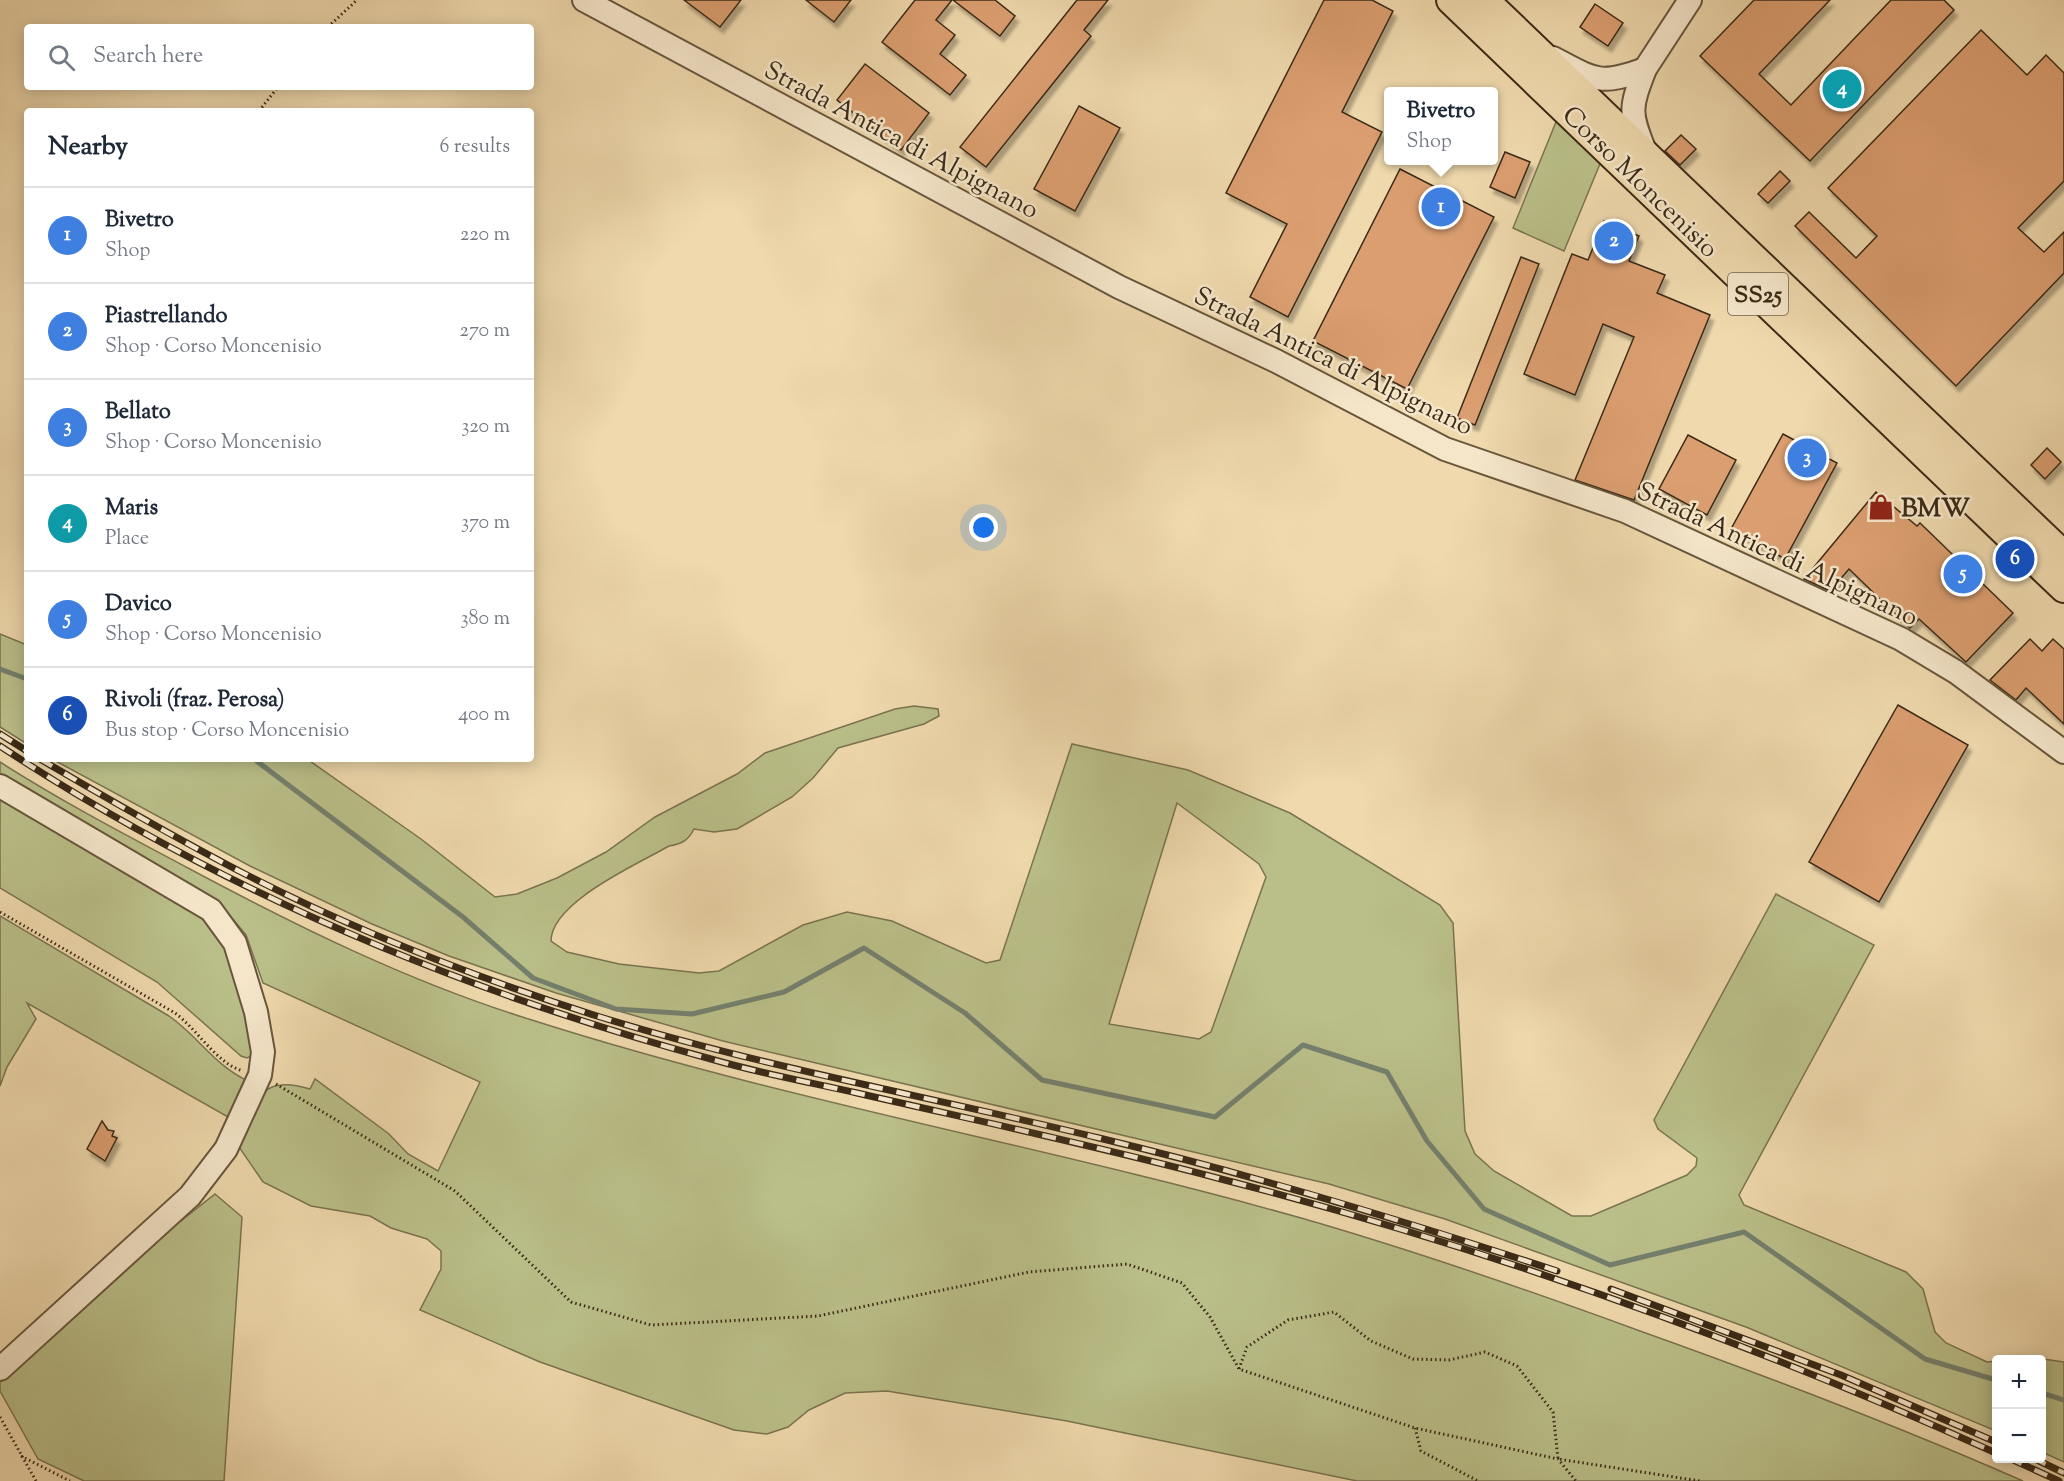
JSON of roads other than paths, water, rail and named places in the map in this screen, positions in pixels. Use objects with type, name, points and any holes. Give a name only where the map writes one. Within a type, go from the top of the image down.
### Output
[{"type":"main road","name":"Corso Moncenisio","points":[[1451,0],[2064,588]]},
{"type":"main road","name":"Corso Moncenisio","points":[[1484,0],[2064,556]]},
{"type":"street","name":"Strada Antica di Alpignano","points":[[584,0],[1119,287],[1276,361],[1445,449],[1625,512],[1901,639],[1956,672],[2064,752]]},
{"type":"street","points":[[1646,155],[1633,121],[1632,110],[1645,69],[1690,0]]},
{"type":"street","points":[[1534,48],[1590,77],[1604,80],[1617,79],[1645,69]]},
{"type":"street","points":[[0,786],[211,910],[235,944],[256,1012],[263,1052],[260,1075],[226,1149],[190,1196],[0,1369]]},
{"type":"waterway","points":[[0,669],[24,678]]},
{"type":"waterway","points":[[258,762],[463,917],[533,978],[616,1009],[692,1014],[784,992],[864,948],[965,1013],[1042,1080],[1215,1117],[1303,1045],[1387,1072],[1427,1141],[1484,1209],[1610,1265],[1744,1232],[1925,1359],[1992,1379]]},
{"type":"waterway","points":[[2046,1394],[2064,1400]]},
{"type":"railway","points":[[0,734],[24,749]]},
{"type":"railway","points":[[0,746],[24,761]]},
{"type":"railway","points":[[26,762],[167,846],[254,890],[343,931],[525,1002],[729,1064],[1131,1156],[1419,1235],[1517,1266],[1711,1335],[1807,1372],[1992,1451]]},
{"type":"railway","points":[[45,762],[167,832],[287,895],[418,952],[552,1001],[721,1051],[1036,1123],[1215,1167],[1443,1234],[1557,1271]]},
{"type":"railway","points":[[1611,1289],[1841,1375],[1992,1440]]},
{"type":"railway","points":[[2020,1463],[2059,1481]]},
{"type":"railway","points":[[2043,1463],[2064,1473]]},
{"type":"place","name":"Maris","points":[[1842,89]]},
{"type":"place","name":"Bivetro","points":[[1441,207]]},
{"type":"place","name":"Piastrellando","points":[[1614,241]]},
{"type":"place","name":"Bellato","points":[[1807,458]]},
{"type":"place","name":"BMW","points":[[1881,507]]},
{"type":"place","name":"Rivoli (fraz. Perosa)","points":[[2015,559]]},
{"type":"place","name":"Davico","points":[[1963,574]]}]
